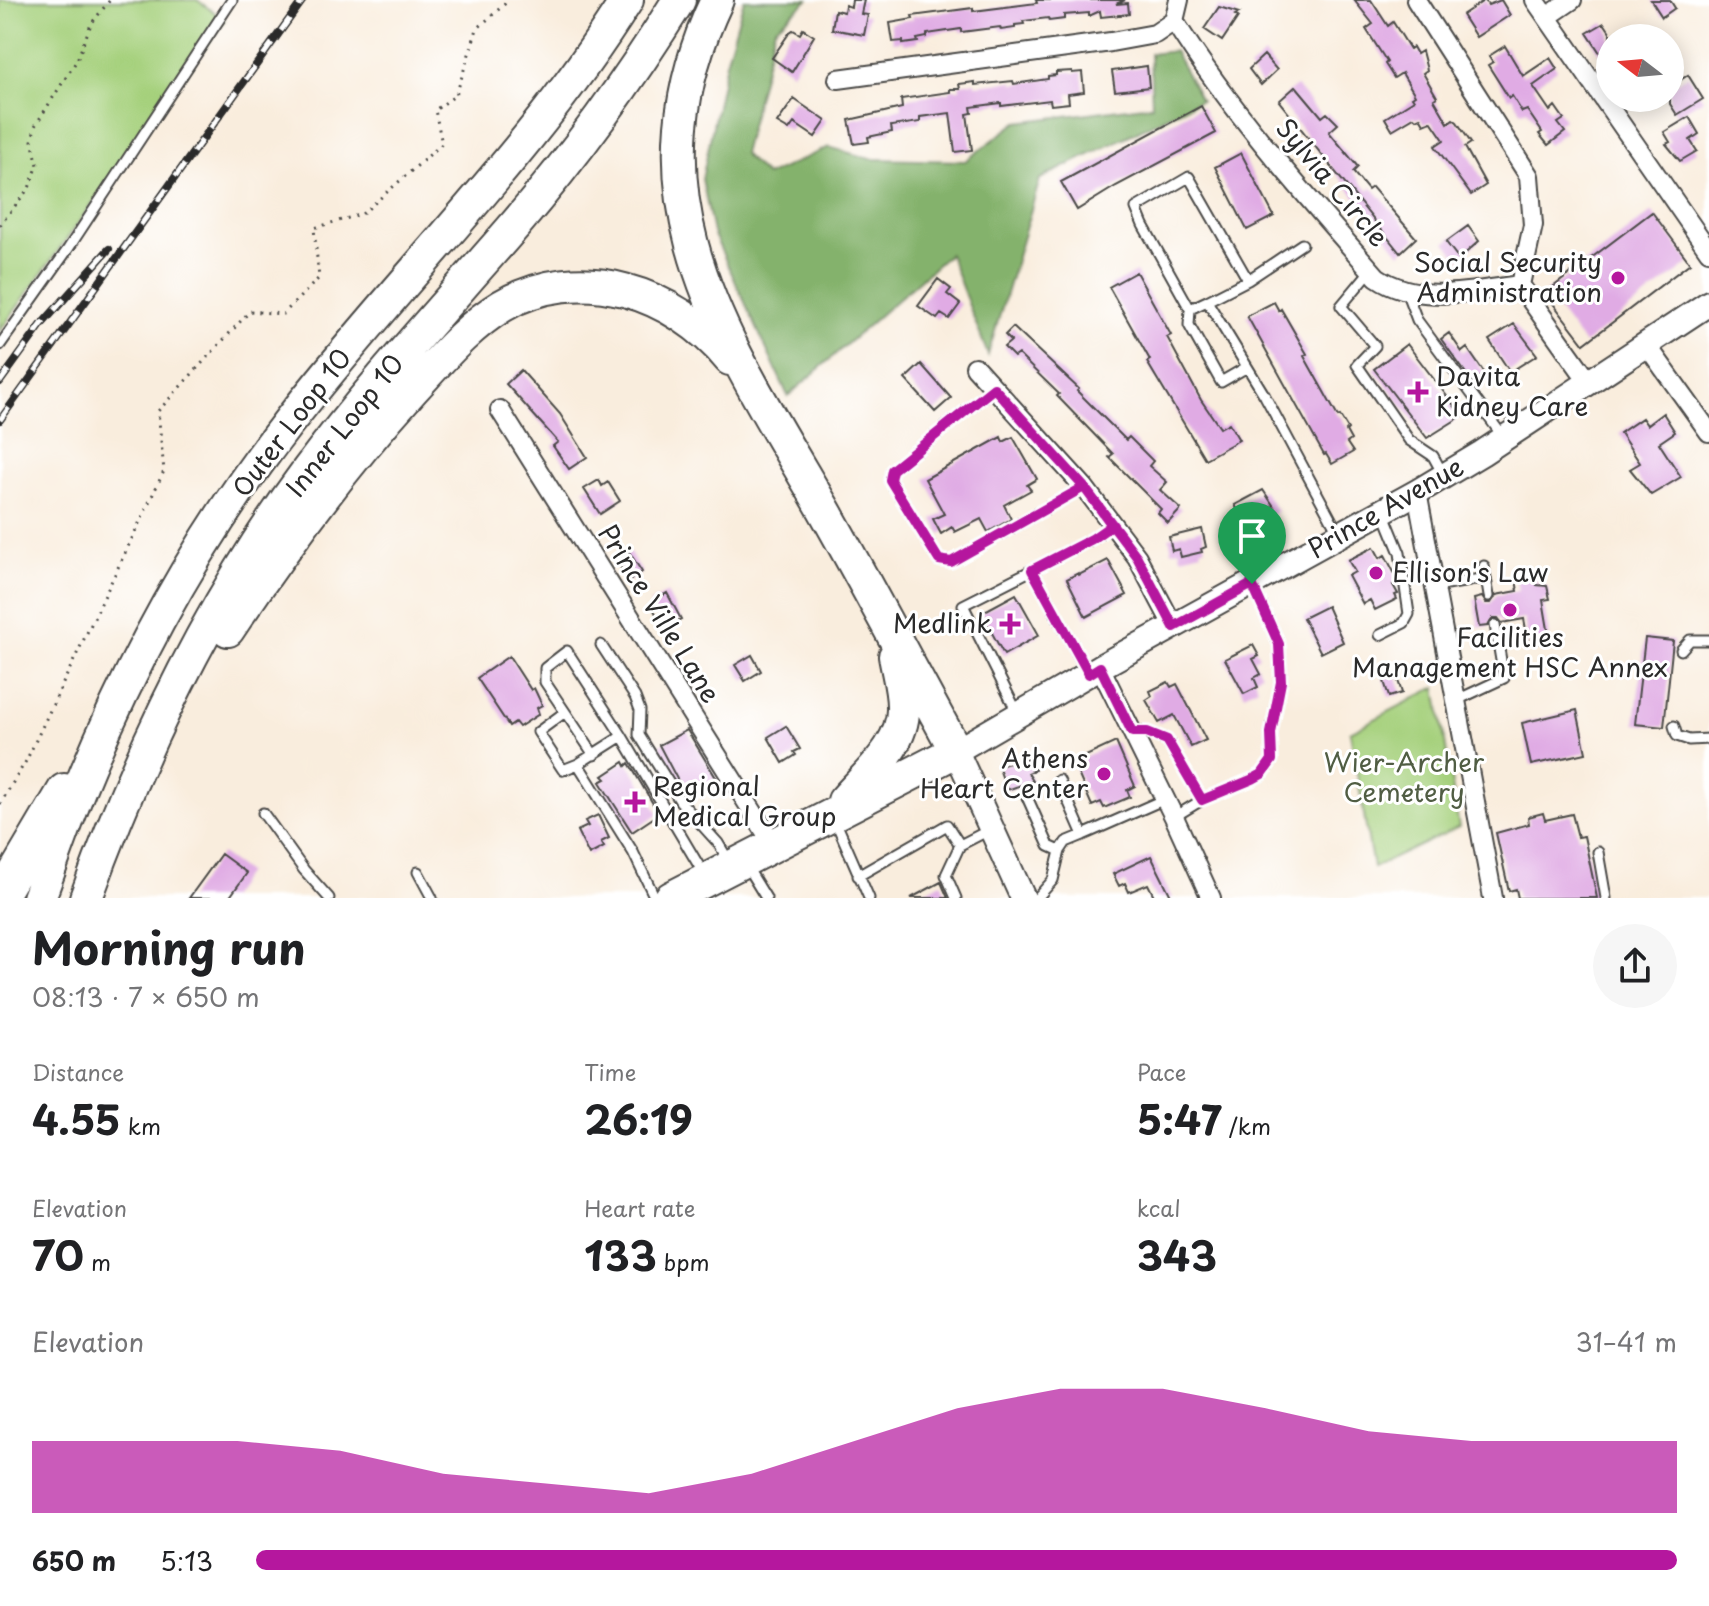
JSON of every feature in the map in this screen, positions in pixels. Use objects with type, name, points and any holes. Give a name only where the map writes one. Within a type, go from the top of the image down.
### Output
[{"type":"highway","name":"Outer Loop 10","points":[[39,898],[80,786],[121,694],[177,588],[255,467],[325,376],[526,142],[627,0]]},
{"type":"highway","name":"Inner Loop 10","points":[[86,898],[143,752],[196,645],[284,503],[370,392],[517,223],[570,157],[617,95],[679,0]]},
{"type":"highway","points":[[717,0],[697,49],[684,96],[679,166],[682,205],[701,278],[751,385],[891,629],[956,751]]},
{"type":"highway","points":[[111,829],[191,687],[298,527],[368,439],[449,350],[479,322],[504,305],[552,287],[606,286],[636,291],[687,318],[726,354],[751,385]]},
{"type":"highway","points":[[832,814],[890,749],[900,731],[903,707],[891,629]]},
{"type":"highway","points":[[0,898],[121,694]]},
{"type":"highway","name":"Prince Avenue","points":[[671,898],[956,751]]},
{"type":"main road","name":"Prince Avenue","points":[[956,751],[1094,670],[1444,476],[1709,303]]},
{"type":"main road","points":[[956,751],[1023,898]]},
{"type":"street","points":[[838,79],[1155,34],[1174,21],[1179,0]]},
{"type":"street","points":[[1416,0],[1529,176],[1533,225],[1520,285],[1589,382]]},
{"type":"street","points":[[1535,0],[1709,251]]},
{"type":"street","points":[[1547,17],[1572,0]]},
{"type":"street","name":"Sylvia Circle","points":[[1174,21],[1232,103],[1371,270],[1392,287],[1426,294],[1520,285]]},
{"type":"street","points":[[1646,344],[1709,432]]},
{"type":"street","points":[[975,367],[1084,487],[1137,557],[1174,627]]},
{"type":"street","name":"Prince Ville Lane","points":[[500,410],[773,844]]},
{"type":"street","points":[[1417,492],[1493,898]]},
{"type":"street","points":[[1094,670],[1132,732],[1211,898]]},
{"type":"lane","points":[[0,345],[68,249],[232,0]]},
{"type":"lane","points":[[1247,367],[1221,382],[1189,325],[1190,309],[1136,208],[1189,177],[1248,280]]},
{"type":"lane","points":[[1190,309],[1248,280],[1302,244]]},
{"type":"lane","points":[[1371,270],[1341,306],[1375,346],[1357,365],[1409,440],[1433,456],[1444,476]]},
{"type":"lane","points":[[1406,291],[1417,320],[1504,438]]},
{"type":"lane","points":[[1207,301],[1340,535]]},
{"type":"lane","points":[[994,388],[892,470],[890,480],[939,560],[951,562],[1084,487]]},
{"type":"lane","points":[[1380,635],[1404,623],[1409,614],[1400,553],[1383,511]]},
{"type":"lane","points":[[1018,715],[963,605],[1092,539],[1112,525]]},
{"type":"lane","points":[[1484,566],[1489,596]]},
{"type":"lane","points":[[1032,570],[1094,670]]},
{"type":"lane","points":[[1435,587],[1486,578]]},
{"type":"lane","points":[[1174,817],[1202,800],[1262,774],[1272,760],[1271,733],[1281,682],[1279,644],[1252,584]]},
{"type":"lane","points":[[1457,700],[1504,678],[1495,625]]},
{"type":"lane","points":[[1681,650],[1690,640],[1709,640]]},
{"type":"lane","points":[[601,645],[635,697],[640,710],[639,735],[680,801],[718,843],[727,869]]},
{"type":"lane","points":[[594,755],[545,682],[545,668],[567,651],[622,736],[727,869],[766,898]]},
{"type":"lane","points":[[565,712],[538,732],[563,770],[594,755],[622,736]]},
{"type":"lane","points":[[1674,726],[1677,736],[1682,739],[1709,739]]},
{"type":"lane","points":[[1132,732],[1147,732],[1167,740],[1202,800]]},
{"type":"lane","points":[[578,764],[633,852],[655,898]]},
{"type":"lane","points":[[1059,780],[1083,835]]},
{"type":"lane","points":[[1027,797],[1049,846],[1060,851]]},
{"type":"lane","points":[[1037,898],[1053,880],[1060,851],[1066,842],[1165,799]]},
{"type":"lane","points":[[263,813],[304,870],[329,898]]},
{"type":"lane","points":[[832,814],[869,898]]},
{"type":"lane","points":[[858,876],[947,825],[960,845]]},
{"type":"lane","points":[[956,898],[946,875],[960,845],[991,829]]},
{"type":"lane","points":[[1598,852],[1606,898]]},
{"type":"lane","points":[[418,872],[432,898]]},
{"type":"path","points":[[0,225],[29,188],[38,165],[32,141],[35,126],[77,60],[91,24],[110,0]]},
{"type":"path","points":[[0,804],[26,761],[164,471],[158,411],[250,311],[283,314],[319,278],[314,228],[362,214],[442,144],[435,110],[456,95],[477,29],[509,0]]},
{"type":"green space","points":[[0,0],[197,0],[225,20],[0,331]]},
{"type":"green space","points":[[744,0],[808,0],[775,28],[743,154],[766,176],[829,147],[871,159],[965,161],[1017,122],[1152,105],[1150,54],[1174,51],[1201,100],[1040,179],[988,355],[949,254],[788,396],[713,233],[702,179],[726,62]]},
{"type":"green space","name":"Wier-Archer Cemetery","points":[[1436,687],[1459,827],[1373,868],[1350,732]]},
{"type":"building","points":[[852,0],[864,0],[861,14],[868,15],[864,35],[832,29],[835,10],[844,12],[845,5],[851,7]]},
{"type":"building","points":[[1036,0],[1125,0],[1116,4],[1128,3],[1129,14],[1101,17],[1100,11],[1089,16],[1089,13],[1064,15],[1064,19],[1023,21],[1024,24],[1015,25],[1015,28],[961,32],[961,29],[927,34],[927,37],[917,39],[918,42],[893,42],[890,23],[913,19],[912,16],[1037,3]]},
{"type":"building","points":[[1354,0],[1371,0],[1388,26],[1393,22],[1410,49],[1413,47],[1417,54],[1422,51],[1427,70],[1423,73],[1437,97],[1434,99],[1448,123],[1453,119],[1457,122],[1471,143],[1465,147],[1486,185],[1471,195],[1435,146],[1444,140],[1431,121],[1424,124],[1420,117],[1414,117],[1392,130],[1385,118],[1414,100],[1412,97],[1415,95],[1402,73],[1394,78],[1385,64],[1387,62],[1366,29],[1373,24]]},
{"type":"building","points":[[1485,0],[1488,5],[1501,0],[1510,15],[1476,37],[1462,15]]},
{"type":"building","points":[[1651,0],[1670,0],[1675,8],[1662,17]]},
{"type":"building","points":[[1219,7],[1239,13],[1222,41],[1204,29]]},
{"type":"building","points":[[1596,28],[1596,47],[1587,33]]},
{"type":"building","points":[[803,29],[814,36],[792,72],[772,58],[790,32],[793,30],[800,34]]},
{"type":"building","points":[[1505,46],[1523,76],[1550,58],[1557,69],[1533,86],[1550,111],[1555,106],[1564,119],[1558,123],[1565,132],[1548,145],[1527,110],[1522,112],[1512,96],[1509,98],[1488,65],[1493,62],[1489,56]]},
{"type":"building","points":[[1264,55],[1277,70],[1261,85],[1249,69]]},
{"type":"building","points":[[1147,66],[1149,87],[1115,91],[1112,71]]},
{"type":"building","points":[[1056,72],[1082,72],[1084,92],[1068,94],[1069,103],[1051,105],[1050,100],[971,107],[972,113],[967,114],[972,150],[955,152],[950,113],[920,117],[920,122],[891,126],[892,132],[868,137],[869,142],[854,144],[849,120],[902,108],[901,99],[950,92],[950,89],[960,89],[959,84],[1013,81],[1014,84],[1048,79]]},
{"type":"building","points":[[1688,75],[1703,99],[1684,111],[1684,78]]},
{"type":"building","points":[[1296,86],[1322,117],[1327,113],[1338,124],[1329,132],[1358,167],[1353,172],[1368,190],[1372,187],[1416,238],[1400,253],[1279,101]]},
{"type":"building","points":[[794,99],[826,121],[815,137],[794,123],[789,130],[777,123]]},
{"type":"building","points":[[1201,106],[1216,133],[1077,210],[1061,182]]},
{"type":"building","points":[[1689,117],[1699,134],[1690,140],[1697,151],[1680,161],[1666,144],[1670,142],[1664,132]]},
{"type":"building","points":[[1241,153],[1274,216],[1247,230],[1215,167]]},
{"type":"building","name":"Social Security Administration","points":[[1652,212],[1690,263],[1584,344],[1545,293]]},
{"type":"building","points":[[1468,226],[1479,241],[1459,259],[1446,242]]},
{"type":"building","points":[[1136,272],[1171,335],[1167,337],[1201,400],[1220,428],[1229,423],[1239,440],[1205,459],[1147,362],[1150,360],[1109,287]]},
{"type":"building","points":[[938,279],[951,289],[947,294],[960,304],[949,319],[941,314],[937,319],[918,306]]},
{"type":"building","points":[[1274,302],[1307,354],[1304,356],[1338,417],[1348,429],[1346,431],[1351,440],[1347,443],[1353,452],[1332,464],[1324,455],[1247,316]]},
{"type":"building","points":[[1514,324],[1537,355],[1510,372],[1489,340]]},
{"type":"building","points":[[1013,327],[1079,389],[1077,391],[1126,440],[1129,437],[1153,461],[1149,466],[1167,482],[1160,490],[1181,509],[1168,523],[1158,513],[1161,509],[1109,457],[1113,454],[1057,396],[1059,394],[1018,354],[1014,357],[1004,347],[1011,341],[1005,335]]},
{"type":"building","points":[[1449,333],[1462,352],[1467,348],[1485,374],[1473,383],[1441,339]]},
{"type":"building","name":"Davita Kidney Care","points":[[1407,344],[1462,416],[1427,438],[1374,369]]},
{"type":"building","points":[[921,364],[951,398],[935,412],[905,379]]},
{"type":"building","points":[[521,370],[560,414],[587,457],[569,469],[553,446],[558,442],[506,384]]},
{"type":"building","points":[[1663,413],[1675,432],[1659,443],[1681,477],[1651,495],[1630,469],[1640,463],[1620,433],[1642,418],[1647,425]]},
{"type":"building","points":[[1001,437],[1003,442],[1013,437],[1037,479],[1027,485],[1031,490],[1004,505],[1011,519],[988,532],[981,519],[955,532],[952,527],[941,534],[933,519],[944,514],[925,479]]},
{"type":"building","points":[[599,480],[602,486],[608,482],[620,501],[600,514],[584,489]]},
{"type":"building","points":[[1263,490],[1277,511],[1248,530],[1235,505]]},
{"type":"building","points":[[1202,529],[1206,547],[1201,549],[1202,552],[1181,557],[1179,549],[1172,551],[1169,537]]},
{"type":"building","points":[[1374,547],[1380,558],[1385,555],[1396,576],[1397,583],[1393,585],[1398,594],[1395,595],[1397,599],[1375,610],[1370,600],[1363,604],[1348,576],[1355,572],[1348,560]]},
{"type":"building","points":[[629,552],[642,572],[629,581],[616,560]]},
{"type":"building","points":[[1108,560],[1127,595],[1086,617],[1067,579]]},
{"type":"building","name":"Facilities Management HSC Annex","points":[[1536,577],[1537,585],[1547,586],[1550,599],[1543,600],[1550,641],[1529,645],[1524,619],[1502,623],[1498,618],[1493,618],[1488,626],[1479,627],[1474,599],[1482,597],[1486,603],[1491,603],[1496,595],[1518,591],[1516,580]]},
{"type":"building","points":[[667,593],[681,619],[664,628],[650,603]]},
{"type":"building","name":"Medlink","points":[[1016,594],[1039,635],[1004,655],[981,613]]},
{"type":"building","points":[[1327,606],[1343,642],[1321,653],[1303,618]]},
{"type":"building","points":[[1645,638],[1673,641],[1664,727],[1635,724]]},
{"type":"building","points":[[1253,645],[1259,656],[1253,659],[1261,674],[1254,678],[1258,687],[1244,694],[1225,659]]},
{"type":"building","points":[[752,655],[761,671],[745,681],[735,665]]},
{"type":"building","points":[[509,656],[531,690],[534,688],[542,705],[537,708],[539,714],[519,727],[515,722],[509,726],[477,678]]},
{"type":"building","points":[[1396,674],[1402,693],[1389,697],[1383,678]]},
{"type":"building","points":[[1168,682],[1171,687],[1177,684],[1206,740],[1191,747],[1174,715],[1159,723],[1146,700],[1152,696],[1150,691]]},
{"type":"building","points":[[1577,710],[1586,753],[1531,765],[1522,723]]},
{"type":"building","points":[[786,726],[800,749],[783,763],[768,737]]},
{"type":"building","points":[[687,730],[718,781],[687,798],[659,745]]},
{"type":"building","name":"Athens Heart Center","points":[[1116,742],[1135,786],[1127,790],[1130,797],[1104,808],[1101,802],[1092,806],[1073,762]]},
{"type":"building","points":[[1031,758],[1035,770],[1028,773],[1033,781],[1007,790],[998,766]]},
{"type":"building","name":"Regional Medical Group","points":[[624,762],[626,766],[629,763],[659,814],[632,832],[600,782],[606,779],[603,776]]},
{"type":"building","points":[[1543,813],[1545,820],[1572,814],[1578,837],[1584,836],[1597,898],[1518,898],[1516,889],[1509,891],[1496,833],[1529,824],[1528,817]]},
{"type":"building","points":[[598,815],[609,838],[601,842],[604,847],[589,855],[577,831],[588,826],[585,821]]},
{"type":"building","points":[[221,854],[247,873],[229,898],[189,898]]},
{"type":"building","points":[[1151,856],[1172,898],[1155,898],[1148,884],[1129,892],[1125,883],[1119,886],[1113,874]]},
{"type":"building","points":[[941,882],[948,898],[911,898]]},
{"type":"railway","points":[[0,420],[303,0]]},
{"type":"railway","points":[[0,382],[42,324],[109,249]]},
{"type":"place","name":"Social Security Administration","points":[[1618,278]]},
{"type":"place","name":"Davita Kidney Care","points":[[1418,392]]},
{"type":"place","name":"Ellison's Law","points":[[1376,573]]},
{"type":"place","name":"Facilities Management HSC Annex","points":[[1510,610]]},
{"type":"place","name":"Medlink","points":[[1010,624]]},
{"type":"place","name":"Athens Heart Center","points":[[1104,774]]},
{"type":"place","name":"Regional Medical Group","points":[[635,802]]},
{"type":"route","points":[[1252,584],[1174,627],[1137,557],[1084,487],[951,562],[939,560],[890,480],[892,470],[994,388],[1084,487],[1112,525],[1032,570],[1089,674],[1100,667],[1132,732],[1147,732],[1167,740],[1202,800],[1262,774],[1272,760],[1271,733],[1281,682],[1279,644],[1252,584]]}]
